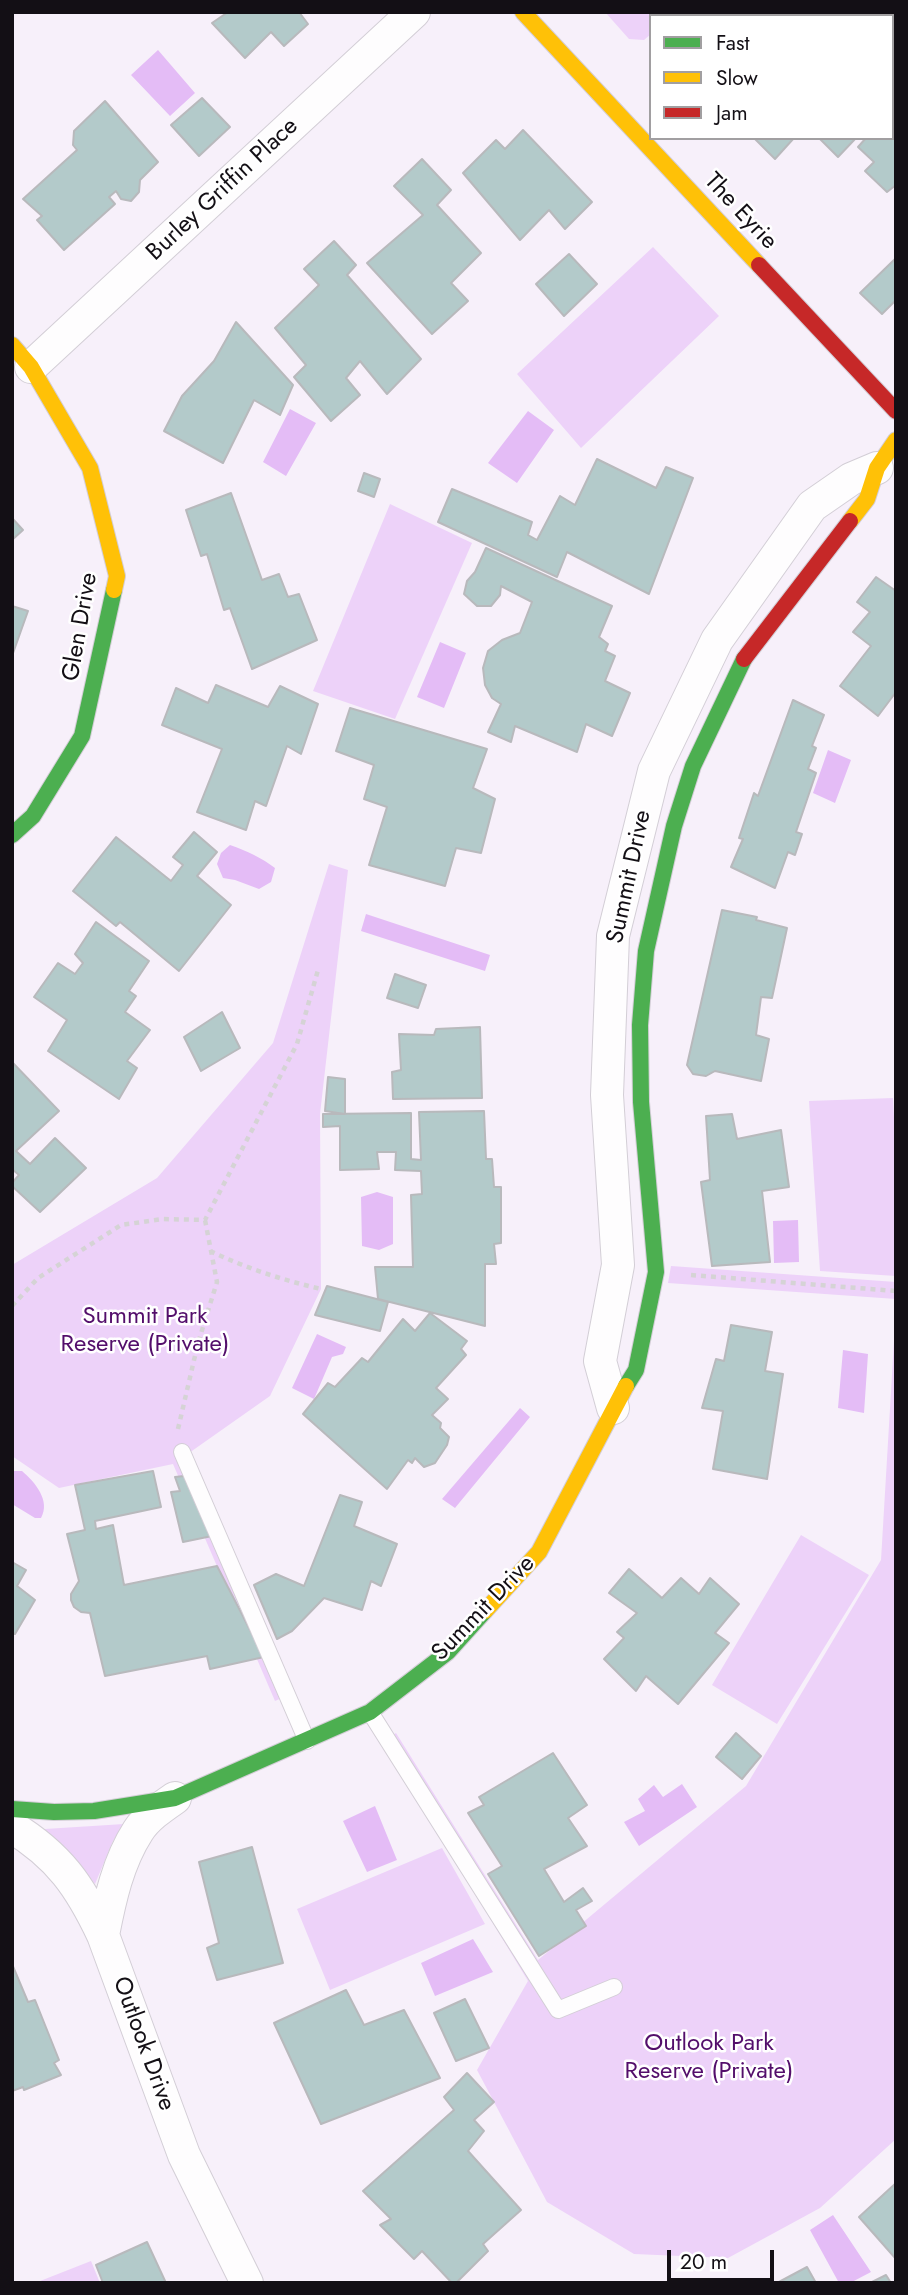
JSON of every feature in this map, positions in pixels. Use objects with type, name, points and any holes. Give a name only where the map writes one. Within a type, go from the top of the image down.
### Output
[{"type":"street","name":"Burley Griffin Place","points":[[22,356],[414,12]]},
{"type":"street","name":"The Eyrie","points":[[523,12],[896,411]]},
{"type":"street","name":"Glen Drive","points":[[12,835],[33,816],[82,736],[117,576],[90,468],[22,356]]},
{"type":"street","name":"Summit Drive","points":[[12,1809],[81,1813],[175,1798],[370,1712],[449,1652],[539,1552],[613,1408],[636,1370],[656,1272],[641,1102],[640,1025],[646,951],[674,826],[693,766],[745,657],[867,499],[877,468],[896,440]]},
{"type":"street","name":"Summit Drive","points":[[613,1408],[600,1361],[618,1265],[607,1095],[613,936],[654,771],[717,640],[813,506],[851,479],[877,468]]},
{"type":"street","name":"Summit Drive","points":[[103,1935],[112,1890],[139,1830],[154,1813],[175,1798]]},
{"type":"street","name":"Outlook Drive","points":[[12,1827],[29,1837],[61,1864],[86,1899],[103,1935],[184,2155],[247,2283]]},
{"type":"lane","points":[[182,1452],[307,1741]]},
{"type":"lane","points":[[370,1712],[558,2010],[614,1987]]},
{"type":"path","points":[[182,1452],[177,1434],[182,1406],[205,1315],[217,1282],[205,1220],[297,1044],[318,970]]},
{"type":"path","points":[[12,1307],[38,1278],[121,1225],[163,1219],[205,1220]]},
{"type":"path","points":[[209,1251],[284,1280],[321,1289]]},
{"type":"path","points":[[656,1272],[896,1291]]},
{"type":"green space","points":[[605,12],[672,12],[649,14],[649,36],[644,40],[629,39]]},
{"type":"green space","points":[[680,12],[791,12],[789,14],[678,14]]},
{"type":"green space","points":[[653,247],[719,316],[581,448],[517,374]]},
{"type":"green space","points":[[390,504],[472,543],[395,719],[313,691]]},
{"type":"green space","name":"Summit Park Reserve (Private)","points":[[329,864],[348,870],[320,1114],[321,1289],[270,1396],[189,1453],[293,1693],[275,1701],[173,1464],[59,1488],[12,1456],[12,1265],[157,1178],[273,1043]]},
{"type":"green space","points":[[893,1098],[896,1276],[820,1271],[809,1101]]},
{"type":"green space","points":[[671,1266],[896,1282],[896,1299],[668,1283]]},
{"type":"green space","name":"Outlook Park Reserve (Private)","points":[[896,1307],[896,2139],[820,2208],[728,2258],[634,2254],[547,2202],[477,2070],[528,1981],[383,1742],[396,1733],[538,1960],[746,1786],[881,1560]]},
{"type":"green space","points":[[801,1535],[869,1575],[777,1724],[712,1685]]},
{"type":"green space","points":[[124,1824],[113,1841],[95,1884],[74,1859],[44,1833],[45,1829]]},
{"type":"green space","points":[[442,1848],[485,1924],[330,1990],[297,1909]]},
{"type":"green space","points":[[91,2261],[100,2283],[35,2283]]},
{"type":"shaded area","points":[[158,50],[195,93],[170,116],[131,75]]},
{"type":"shaded area","points":[[290,409],[316,423],[286,476],[263,462]]},
{"type":"shaded area","points":[[528,411],[554,430],[517,483],[488,463]]},
{"type":"shaded area","points":[[440,642],[466,653],[444,708],[417,697]]},
{"type":"shaded area","points":[[828,750],[851,760],[835,803],[813,793]]},
{"type":"shaded area","points":[[230,845],[275,868],[271,882],[259,889],[223,878],[217,864],[221,853]]},
{"type":"shaded area","points":[[366,914],[490,955],[485,971],[361,931]]},
{"type":"shaded area","points":[[377,1192],[393,1197],[393,1244],[379,1250],[362,1246],[361,1197]]},
{"type":"shaded area","points":[[798,1220],[799,1262],[774,1263],[773,1221]]},
{"type":"shaded area","points":[[317,1334],[346,1347],[343,1354],[332,1357],[314,1399],[292,1388]]},
{"type":"shaded area","points":[[843,1350],[868,1354],[864,1413],[838,1408]]},
{"type":"shaded area","points":[[520,1408],[530,1417],[455,1508],[442,1499]]},
{"type":"shaded area","points":[[12,1471],[22,1471],[40,1492],[44,1505],[41,1518],[35,1518],[12,1504]]},
{"type":"shaded area","points":[[682,1784],[697,1807],[639,1846],[624,1822],[645,1811],[638,1799],[654,1785],[663,1797]]},
{"type":"shaded area","points":[[375,1806],[397,1860],[367,1872],[343,1821]]},
{"type":"shaded area","points":[[473,1939],[493,1972],[435,1996],[421,1963]]},
{"type":"shaded area","points":[[833,2215],[871,2272],[850,2283],[839,2283],[810,2230]]},
{"type":"building","points":[[228,12],[299,12],[308,24],[284,46],[271,32],[245,58],[212,23]]},
{"type":"building","points":[[896,12],[894,84],[894,14],[859,14]]},
{"type":"building","points":[[202,98],[230,127],[199,156],[171,125]]},
{"type":"building","points":[[105,101],[158,162],[140,180],[139,192],[131,201],[121,199],[116,191],[109,197],[115,204],[64,250],[37,220],[42,216],[23,199],[77,150],[73,145],[74,131]]},
{"type":"building","points":[[896,111],[896,185],[887,192],[865,171],[874,162],[858,147],[864,140],[894,140]]},
{"type":"building","points":[[523,130],[592,202],[565,229],[549,210],[520,240],[463,173],[496,140],[505,149]]},
{"type":"building","points":[[756,140],[792,140],[775,159]]},
{"type":"building","points":[[821,140],[854,140],[838,157]]},
{"type":"building","points":[[422,159],[451,190],[437,205],[481,253],[451,283],[468,301],[432,334],[367,263],[423,215],[394,186]]},
{"type":"building","points":[[334,241],[356,265],[347,275],[421,359],[387,394],[360,361],[346,378],[360,395],[331,421],[294,377],[306,365],[275,328],[319,285],[304,269]]},
{"type":"building","points":[[569,254],[597,284],[564,316],[536,284]]},
{"type":"building","points":[[896,258],[896,300],[882,314],[860,293]]},
{"type":"building","points":[[236,322],[293,385],[280,415],[254,400],[223,463],[164,431],[182,396],[214,361]]},
{"type":"building","points":[[597,459],[656,488],[666,467],[693,478],[649,594],[567,552],[557,577],[438,522],[452,489],[532,522],[528,535],[537,540],[560,496],[575,505]]},
{"type":"building","points":[[364,473],[380,479],[374,497],[358,491]]},
{"type":"building","points":[[231,493],[262,580],[279,574],[288,597],[299,594],[317,640],[252,669],[230,608],[224,610],[207,554],[201,556],[186,510]]},
{"type":"building","points":[[12,518],[23,530],[12,540]]},
{"type":"building","points":[[486,548],[612,606],[599,637],[608,644],[605,651],[615,656],[605,681],[630,693],[612,736],[586,724],[577,752],[515,726],[511,742],[488,732],[501,704],[492,698],[485,685],[483,668],[488,651],[502,640],[520,633],[532,602],[501,586],[500,595],[491,606],[477,606],[464,594],[467,581],[475,572]]},
{"type":"building","points":[[876,577],[896,591],[896,692],[878,716],[840,686],[871,646],[853,632],[870,612],[857,602]]},
{"type":"building","points":[[12,606],[28,611],[12,656]]},
{"type":"building","points":[[216,685],[268,707],[280,686],[318,704],[301,754],[287,746],[266,806],[255,801],[246,830],[197,812],[222,749],[162,725],[176,688],[208,703]]},
{"type":"building","points":[[793,700],[824,715],[812,746],[816,748],[808,769],[816,773],[796,832],[802,834],[795,855],[788,852],[775,888],[731,867],[743,839],[739,838],[754,793],[758,796]]},
{"type":"building","points":[[350,708],[487,749],[473,788],[495,799],[481,853],[456,848],[445,886],[369,865],[387,807],[364,799],[374,765],[336,751]]},
{"type":"building","points":[[194,832],[217,852],[197,876],[231,905],[179,971],[120,922],[116,926],[73,891],[116,837],[171,881],[183,865],[173,857]]},
{"type":"building","points":[[722,910],[757,917],[756,920],[787,928],[772,998],[761,997],[756,1035],[769,1039],[761,1081],[715,1071],[706,1076],[693,1074],[687,1065]]},
{"type":"building","points":[[96,922],[149,961],[129,991],[136,996],[125,1012],[150,1030],[127,1061],[137,1068],[119,1099],[48,1051],[67,1020],[34,997],[58,963],[75,974],[83,963],[75,954]]},
{"type":"building","points":[[395,974],[426,985],[418,1008],[387,998]]},
{"type":"building","points":[[222,1012],[240,1048],[201,1071],[184,1037]]},
{"type":"building","points":[[480,1027],[482,1098],[393,1099],[392,1072],[401,1070],[399,1034],[434,1035],[436,1029]]},
{"type":"building","points":[[12,1062],[59,1111],[16,1151],[30,1164],[55,1138],[86,1168],[40,1212],[12,1186],[19,1175],[12,1169]]},
{"type":"building","points":[[328,1077],[345,1079],[345,1114],[325,1111]]},
{"type":"building","points":[[484,1111],[486,1159],[492,1159],[494,1187],[501,1187],[501,1243],[494,1244],[496,1264],[485,1264],[485,1326],[378,1299],[375,1267],[413,1267],[411,1195],[422,1194],[421,1171],[395,1170],[396,1152],[377,1152],[379,1169],[340,1170],[340,1126],[323,1127],[323,1114],[411,1113],[411,1159],[421,1160],[419,1112]]},
{"type":"building","points":[[732,1114],[737,1139],[781,1130],[789,1187],[762,1191],[770,1262],[712,1266],[701,1182],[710,1180],[706,1116]]},
{"type":"building","points":[[327,1286],[388,1302],[380,1331],[315,1315]]},
{"type":"building","points":[[430,1313],[467,1341],[461,1349],[466,1355],[436,1388],[448,1399],[432,1415],[441,1423],[440,1428],[449,1437],[435,1463],[424,1467],[415,1458],[412,1463],[408,1460],[387,1489],[303,1414],[328,1383],[335,1387],[362,1358],[368,1362],[403,1319],[415,1331]]},
{"type":"building","points":[[731,1325],[772,1332],[765,1371],[783,1374],[767,1479],[713,1469],[723,1411],[702,1408],[716,1359],[724,1361]]},
{"type":"building","points":[[153,1471],[161,1507],[95,1521],[96,1529],[113,1525],[124,1585],[217,1566],[264,1657],[210,1669],[207,1656],[105,1676],[90,1613],[81,1612],[74,1607],[71,1600],[71,1594],[79,1581],[67,1534],[85,1530],[75,1485]]},
{"type":"building","points":[[184,1476],[212,1536],[183,1542],[171,1492],[180,1491],[175,1477]]},
{"type":"building","points":[[340,1495],[362,1502],[354,1526],[397,1544],[381,1586],[371,1581],[362,1610],[324,1598],[292,1631],[277,1639],[254,1585],[276,1574],[304,1586]]},
{"type":"building","points":[[12,1562],[26,1570],[17,1586],[35,1600],[15,1634],[12,1633]]},
{"type":"building","points":[[629,1569],[662,1598],[681,1578],[699,1594],[710,1578],[739,1604],[715,1633],[729,1643],[678,1704],[646,1676],[636,1691],[604,1659],[624,1638],[617,1632],[637,1613],[609,1593]]},
{"type":"building","points":[[736,1733],[761,1756],[742,1779],[716,1757]]},
{"type":"building","points":[[553,1753],[587,1805],[568,1818],[587,1846],[544,1869],[564,1902],[583,1888],[592,1901],[576,1910],[586,1926],[539,1956],[488,1874],[502,1866],[468,1813],[484,1805],[479,1797]]},
{"type":"building","points":[[252,1847],[283,1963],[217,1980],[207,1948],[219,1943],[199,1862]]},
{"type":"building","points":[[12,1964],[28,2002],[35,2000],[59,2060],[54,2063],[61,2075],[24,2090],[23,2087],[12,2091]]},
{"type":"building","points":[[346,1990],[364,2025],[404,2010],[440,2078],[321,2124],[274,2023]]},
{"type":"building","points":[[465,1999],[489,2048],[456,2061],[434,2013]]},
{"type":"building","points":[[467,2073],[494,2102],[474,2120],[484,2131],[468,2151],[521,2210],[483,2244],[488,2251],[456,2283],[452,2283],[422,2251],[414,2259],[380,2225],[391,2219],[363,2191],[454,2110],[444,2097]]},
{"type":"building","points":[[896,2183],[896,2259],[859,2217]]},
{"type":"building","points":[[147,2242],[166,2283],[103,2283],[96,2265]]},
{"type":"building","points":[[807,2267],[816,2283],[777,2283]]},
{"type":"building","points":[[886,2275],[891,2283],[870,2283]]},
{"type":"traffic: fast","points":[[12,835],[33,816],[82,736],[114,590]]},
{"type":"traffic: fast","points":[[626,1386],[636,1370],[656,1272],[641,1102],[640,1025],[646,951],[674,826],[693,766],[744,659]]},
{"type":"traffic: fast","points":[[12,1809],[94,1811],[175,1798],[370,1712],[448,1652],[485,1611]]},
{"type":"traffic: slow","points":[[523,12],[759,265]]},
{"type":"traffic: slow","points":[[12,345],[31,367],[90,468],[117,576],[114,590]]},
{"type":"traffic: slow","points":[[850,521],[867,499],[877,468],[896,440]]},
{"type":"traffic: slow","points":[[485,1611],[539,1552],[626,1386]]},
{"type":"traffic: jam","points":[[759,265],[896,411]]},
{"type":"traffic: jam","points":[[744,659],[850,521]]}]
